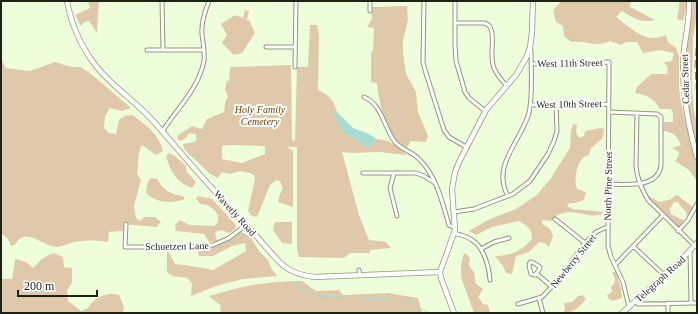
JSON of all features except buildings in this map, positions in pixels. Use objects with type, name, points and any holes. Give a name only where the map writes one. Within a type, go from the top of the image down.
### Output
[{"type":"street","name":"Waverly Road","points":[[67,1],[72,22],[93,63],[107,79],[138,106],[246,226],[284,266],[292,272],[308,277],[360,272],[440,272]]},
{"type":"street","points":[[162,1],[163,50]]},
{"type":"street","points":[[162,132],[186,100],[199,77],[204,59],[202,28],[204,15],[209,1]]},
{"type":"street","points":[[295,67],[296,1]]},
{"type":"street","points":[[370,1],[370,11]]},
{"type":"street","points":[[424,1],[423,62],[425,70],[444,130],[449,137],[466,147]]},
{"type":"street","points":[[455,1],[456,61],[465,92],[469,98],[485,111]]},
{"type":"street","points":[[454,313],[440,272],[454,231],[452,189],[455,172],[485,111],[521,67],[530,48],[533,1]]},
{"type":"street","name":"Cedar Street","points":[[689,1],[684,51],[684,84],[688,121],[697,157]]},
{"type":"street","points":[[455,23],[484,23],[490,27],[492,34],[491,50],[494,67],[507,86]]},
{"type":"street","points":[[266,47],[295,48]]},
{"type":"street","points":[[508,196],[504,186],[504,165],[526,122],[530,105],[532,51],[530,48]]},
{"type":"street","points":[[147,50],[204,50]]},
{"type":"street","name":"West 11th Street","points":[[531,64],[609,62]]},
{"type":"street","name":"North Pine Street","points":[[609,62],[608,246],[614,264],[623,282],[629,307]]},
{"type":"street","points":[[364,97],[375,104],[395,141],[419,159],[430,172],[436,184],[449,225],[454,231],[473,240],[481,249],[490,274],[490,280]]},
{"type":"street","points":[[454,212],[474,209],[508,196],[519,190],[530,181],[548,154],[554,141],[557,130],[556,104]]},
{"type":"street","name":"West 10th Street","points":[[530,105],[609,104]]},
{"type":"street","name":"West 10th Street","points":[[609,112],[657,114],[661,117],[660,172],[652,180],[640,184]]},
{"type":"street","points":[[637,113],[636,166],[640,184],[648,200],[678,231],[696,245]]},
{"type":"street","points":[[362,172],[416,173],[424,176],[436,184]]},
{"type":"street","points":[[394,173],[390,188],[397,216]]},
{"type":"street","points":[[608,184],[640,184]]},
{"type":"street","points":[[678,231],[688,220],[697,204]]},
{"type":"street","points":[[614,264],[663,215]]},
{"type":"street","points":[[555,219],[585,243]]},
{"type":"street","name":"Schuetzen Lane","points":[[126,224],[125,247],[187,247],[213,245],[229,238],[246,226]]},
{"type":"street","name":"Newberry Street","points":[[518,304],[539,298],[552,287],[585,243],[596,232],[607,227]]},
{"type":"street","points":[[481,249],[494,242],[509,238]]},
{"type":"street","name":"Telegraph Road","points":[[622,313],[696,245]]},
{"type":"street","points":[[633,246],[664,275]]},
{"type":"street","points":[[690,251],[691,304]]},
{"type":"street","points":[[537,274],[552,287]]},
{"type":"street","points":[[539,298],[543,313]]},
{"type":"street","points":[[635,301],[638,304],[697,303]]},
{"type":"street","points":[[668,303],[668,313]]},
{"type":"green space","points":[[88,1],[99,1],[97,33],[89,21],[84,22],[81,26],[75,15],[90,8]]},
{"type":"green space","points":[[559,1],[631,1],[630,7],[655,20],[638,20],[622,11],[616,17],[643,36],[653,38],[666,35],[668,42],[676,48],[679,56],[679,88],[683,112],[697,166],[697,181],[689,170],[675,161],[679,152],[672,148],[681,145],[678,138],[672,133],[663,131],[664,122],[673,122],[673,114],[671,109],[660,109],[650,98],[635,93],[637,87],[651,74],[667,74],[668,68],[664,62],[672,61],[674,53],[660,50],[643,53],[637,42],[626,42],[621,45],[610,41],[601,44],[571,42],[564,36],[563,26],[556,22],[553,10],[560,3]]},
{"type":"green space","points":[[679,1],[686,1],[687,5],[683,21],[677,19]]},
{"type":"green space","points":[[692,1],[697,1],[697,13],[693,39],[692,87],[697,124],[697,148],[692,130],[686,87],[686,47]]},
{"type":"green space","points":[[407,6],[408,19],[403,41],[406,74],[416,92],[418,112],[428,136],[426,142],[411,141],[407,147],[399,143],[390,131],[381,106],[377,83],[371,82],[371,52],[373,50],[374,28],[367,27],[372,19],[372,7]]},
{"type":"green space","points":[[245,10],[249,11],[247,19],[245,19],[249,20],[255,33],[242,53],[234,55],[222,43],[227,35],[221,24],[235,15],[243,18]]},
{"type":"green space","name":"Holy Family Cemetery","points":[[310,25],[317,25],[319,36],[318,90],[333,101],[337,112],[334,112],[343,133],[352,137],[364,146],[370,146],[376,139],[389,142],[406,155],[380,152],[342,152],[359,215],[369,240],[386,242],[391,248],[370,250],[370,253],[350,253],[344,258],[299,257],[297,249],[297,147],[287,147],[293,151],[293,207],[278,202],[283,189],[280,181],[276,180],[270,185],[257,217],[252,216],[248,211],[255,178],[253,174],[242,171],[229,174],[222,172],[218,178],[209,173],[184,149],[183,144],[195,142],[197,138],[195,134],[189,133],[185,139],[179,141],[177,136],[192,126],[202,129],[207,119],[224,112],[225,103],[228,96],[225,90],[227,80],[229,82],[230,67],[291,65],[292,140],[295,141],[297,67],[308,67]],"holes":[[[222,146],[265,146],[265,154],[242,163],[222,159]]]},
{"type":"green space","points":[[1,59],[6,68],[30,71],[55,62],[71,67],[81,67],[131,108],[122,111],[110,108],[105,116],[104,128],[109,133],[116,134],[119,120],[125,116],[133,115],[152,131],[158,139],[163,151],[156,155],[142,145],[140,148],[137,174],[141,180],[134,206],[136,218],[140,221],[144,217],[155,217],[161,222],[156,227],[124,224],[123,231],[109,232],[108,242],[83,241],[56,247],[34,238],[24,237],[19,239],[15,245],[11,246],[8,239],[1,233]]},
{"type":"green space","points":[[573,124],[577,125],[576,133],[580,138],[584,136],[585,131],[600,128],[604,129],[603,138],[591,148],[589,155],[583,158],[577,168],[576,186],[577,189],[586,192],[584,200],[569,203],[567,206],[573,209],[603,212],[601,215],[590,215],[568,212],[559,214],[552,221],[542,220],[542,224],[550,229],[553,236],[549,247],[544,243],[539,242],[529,252],[516,256],[512,274],[506,273],[503,266],[495,256],[511,254],[525,246],[532,239],[529,228],[519,221],[492,227],[476,235],[469,231],[488,220],[516,209],[537,195],[551,178],[570,148]]},
{"type":"green space","points":[[169,153],[175,156],[186,166],[187,172],[196,182],[192,188],[182,183],[175,176],[166,156]]},
{"type":"green space","points":[[151,178],[157,179],[162,187],[174,194],[183,196],[185,199],[175,202],[164,202],[154,199],[146,193],[148,181]]},
{"type":"green space","points":[[677,195],[693,207],[688,218],[686,212],[678,202],[674,202],[670,209],[671,214],[684,221],[682,225],[677,227],[649,199],[649,196],[659,202],[669,200]]},
{"type":"green space","points":[[198,196],[212,199],[236,225],[235,229],[230,233],[221,230],[215,232],[217,241],[209,242],[204,234],[176,231],[175,225],[180,220],[190,225],[214,226],[218,222],[218,215],[212,208],[200,204],[196,198]]},
{"type":"green space","points":[[275,222],[292,222],[292,244],[282,243],[273,230]]},
{"type":"green space","points":[[241,232],[250,236],[259,251],[268,260],[271,268],[277,276],[243,279],[219,285],[191,296],[192,283],[187,278],[173,276],[167,272],[167,249],[175,264],[213,270],[246,251],[245,243],[232,246],[213,256],[199,256],[197,250],[210,248],[220,244]]},
{"type":"green space","points":[[53,253],[63,257],[64,267],[72,268],[72,283],[67,290],[68,301],[81,311],[88,308],[101,296],[116,294],[119,295],[124,307],[123,313],[1,313],[1,279],[12,279],[15,259],[26,262],[33,268],[42,259]]},
{"type":"green space","points":[[464,253],[467,254],[470,259],[469,266],[474,272],[476,284],[483,289],[478,297],[483,304],[488,305],[490,313],[474,313],[461,277],[461,264]]},
{"type":"green space","points":[[612,272],[616,272],[622,298],[613,301],[609,299],[607,295],[612,292],[611,287],[615,282]]},
{"type":"green space","points":[[302,281],[316,291],[339,290],[343,295],[388,293],[418,298],[422,313],[221,313],[220,305],[209,296],[232,289],[254,285]]},
{"type":"green space","points":[[583,295],[586,299],[578,307],[573,311],[562,313],[565,310],[564,303],[572,302],[578,296]]},
{"type":"water","points":[[334,112],[337,112],[353,128],[369,134],[376,139],[370,146],[364,146],[352,137],[343,133]]},
{"type":"waterway","points":[[294,282],[308,293],[318,296],[410,300],[419,308],[430,313]]},
{"type":"railway","points":[[697,36],[695,65],[697,102]]}]
